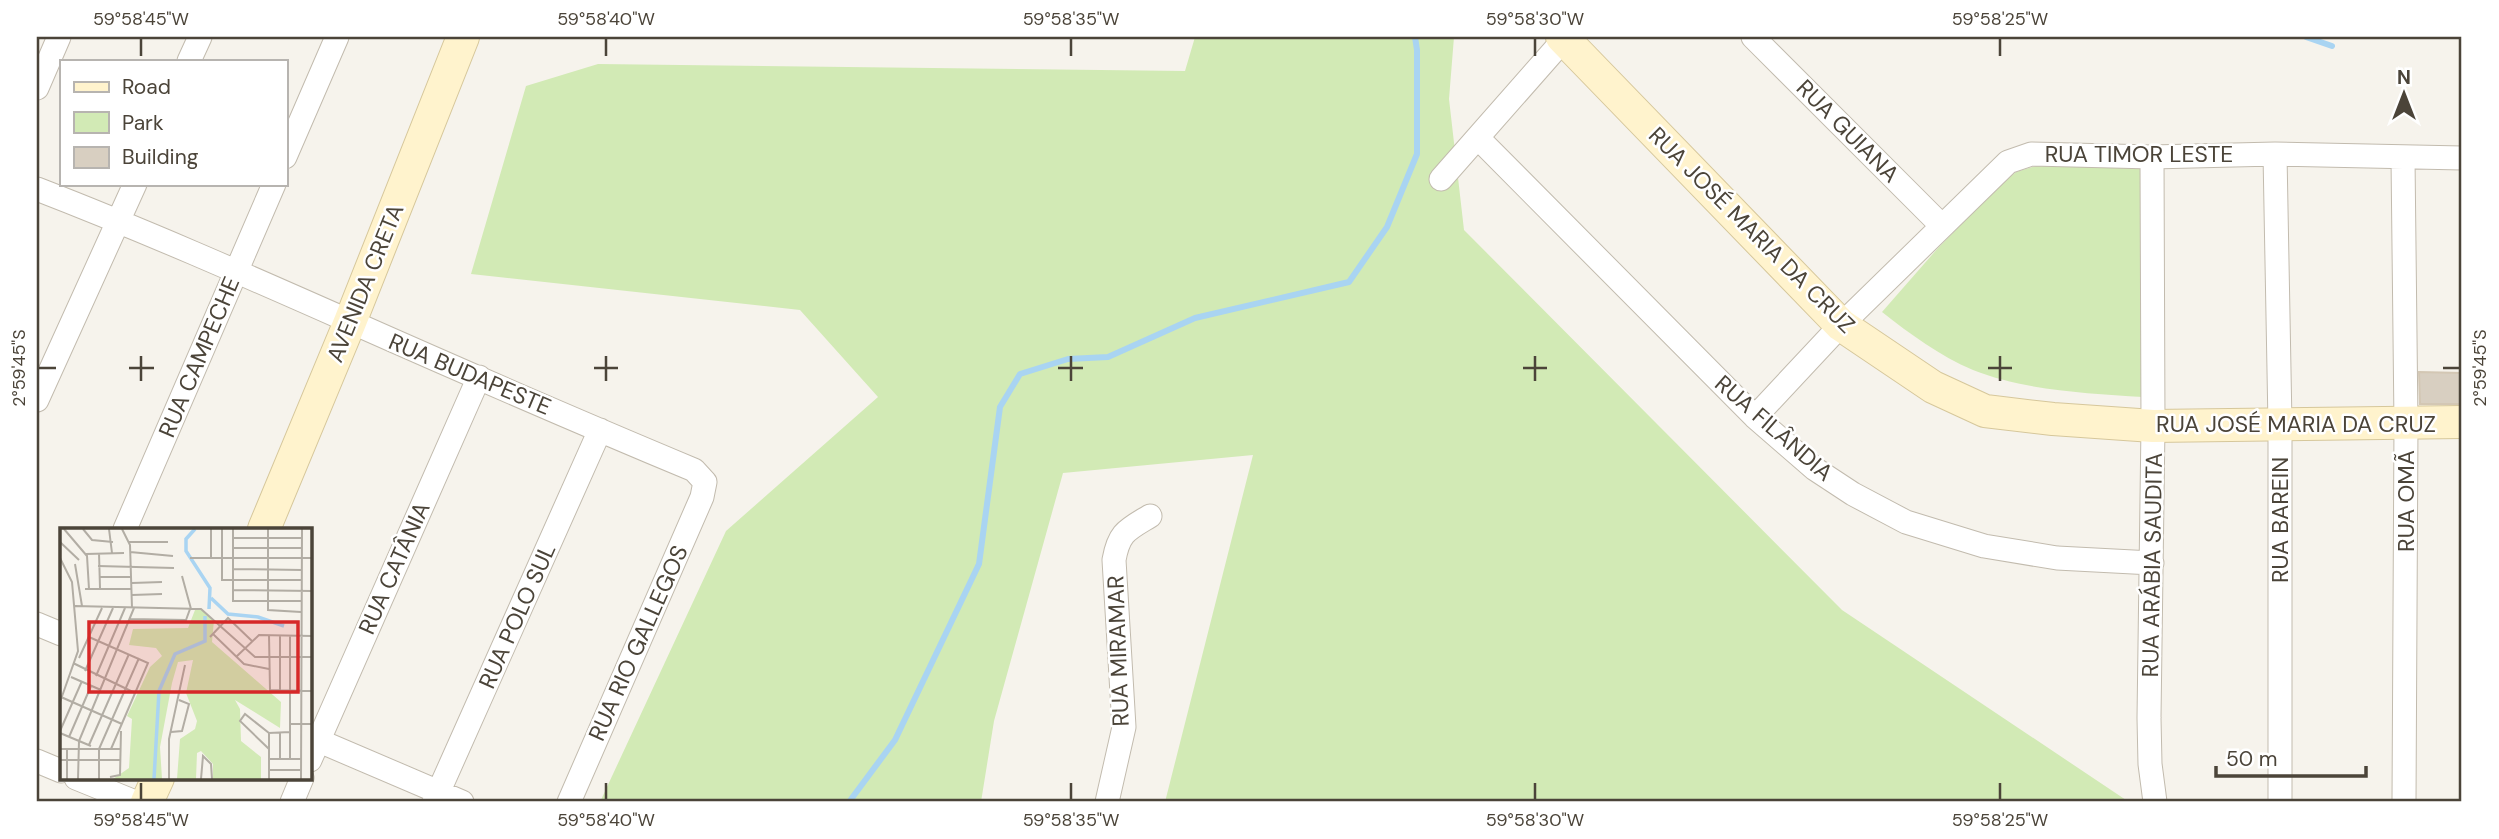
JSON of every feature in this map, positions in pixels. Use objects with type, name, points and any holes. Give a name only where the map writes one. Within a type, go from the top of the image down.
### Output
[{"type":"street","points":[[37,88],[59,37]]},
{"type":"street","points":[[189,60],[200,37]]},
{"type":"street","points":[[287,152],[337,37]]},
{"type":"street","name":"AVENIDA CRETA","points":[[264,528],[350,322],[463,37]]},
{"type":"street","points":[[1441,179],[1564,37]]},
{"type":"street","name":"RUA JOSÉ MARIA DA CRUZ","points":[[1564,37],[1841,325],[1933,387],[1985,411],[2053,419],[2154,425],[2462,422]]},
{"type":"street","name":"RUA GUIANA","points":[[1753,37],[1942,226]]},
{"type":"street","name":"RUA FILÂNDIA","points":[[1478,138],[1755,417],[1815,469],[1853,494],[1906,522],[1984,546],[2045,556],[2152,563]]},
{"type":"street","name":"RUA TIMOR LESTE","points":[[1755,417],[1841,325],[2008,162],[2031,154],[2152,157],[2275,154],[2462,158]]},
{"type":"street","name":"RUA BAREIN","points":[[2275,154],[2280,424],[2280,802]]},
{"type":"street","name":"RUA ARÁBIA SAUDITA","points":[[2152,157],[2154,425],[2150,764],[2155,802]]},
{"type":"street","name":"RUA OMÃ","points":[[2403,158],[2406,424],[2404,802]]},
{"type":"street","points":[[37,400],[134,186]]},
{"type":"street","name":"RUA CAMPECHE","points":[[125,528],[273,186]]},
{"type":"street","name":"RUA BUDAPESTE","points":[[37,189],[119,220],[695,470],[705,482]]},
{"type":"street","name":"RUA CATÂNIA","points":[[313,746],[479,377]]},
{"type":"street","name":"RUA POLO SUL","points":[[436,797],[600,430]]},
{"type":"street","name":"RUA RIO GALLEGOS","points":[[569,802],[702,497],[705,482]]},
{"type":"street","name":"RUA MIRAMAR","points":[[1107,802],[1124,727],[1117,543],[1125,531],[1150,516]]},
{"type":"street","points":[[37,624],[60,634]]},
{"type":"street","points":[[313,746],[436,797],[462,802]]},
{"type":"street","points":[[37,761],[60,771]]},
{"type":"street","points":[[81,780],[135,802]]},
{"type":"street","points":[[147,802],[158,780]]},
{"type":"street","points":[[292,802],[301,780]]},
{"type":"green space","points":[[1195,37],[1454,37],[1449,99],[1464,230],[1842,610],[2129,802],[1165,802],[1253,455],[1063,473],[994,721],[981,802],[600,802],[726,531],[878,397],[800,310],[471,274],[526,86],[598,64],[1185,71]]},
{"type":"green space","points":[[2036,166],[2143,167],[2143,397],[2056,390],[1993,377],[1937,351],[1882,312],[1938,248],[1999,186],[2016,172]]},
{"type":"building","points":[[2419,372],[2462,373],[2462,404],[2420,404]]},
{"type":"waterway","points":[[849,802],[895,740],[979,564],[1000,407],[1020,374],[1068,359],[1108,357],[1195,318],[1349,282],[1387,227],[1417,154],[1415,37]]},
{"type":"waterway","points":[[2306,37],[2332,46]]}]
